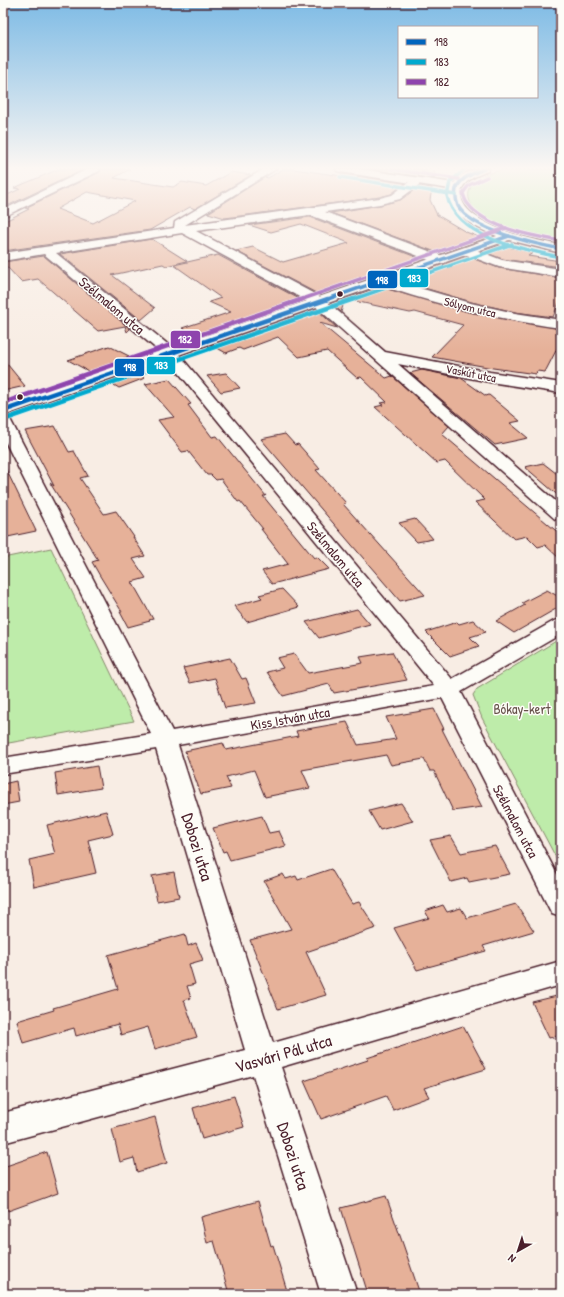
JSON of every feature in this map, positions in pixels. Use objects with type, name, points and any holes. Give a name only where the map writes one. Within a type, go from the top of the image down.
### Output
[{"type":"main road","points":[[494,230],[509,236],[561,249]]},
{"type":"main road","points":[[3,411],[509,236]]},
{"type":"street","points":[[181,230],[319,302],[561,515]]},
{"type":"street","points":[[3,258],[184,230]]},
{"type":"street","points":[[360,230],[441,260]]},
{"type":"street","name":"Szélmalom utca","points":[[47,251],[171,354],[449,690],[561,907]]},
{"type":"street","points":[[468,251],[499,263],[561,273]]},
{"type":"street","name":"Sólyom utca","points":[[382,281],[448,303],[488,313],[561,324]]},
{"type":"street","name":"Vaskút utca","points":[[380,356],[561,388]]},
{"type":"street","name":"Dobozi utca","points":[[3,421],[165,740],[263,1059],[339,1294]]},
{"type":"street","name":"Kiss István utca","points":[[3,766],[165,740],[449,690],[561,625]]},
{"type":"street","name":"Vasvári Pál utca","points":[[3,1128],[263,1059],[561,972]]},
{"type":"green space","points":[[512,230],[561,230],[561,243],[537,238]]},
{"type":"green space","points":[[51,548],[134,721],[3,744],[3,558]]},
{"type":"green space","name":"Bókay-kert","points":[[561,638],[561,867],[482,718],[473,695],[477,689]]},
{"type":"building","points":[[3,230],[151,230],[150,230],[3,251]]},
{"type":"building","points":[[263,230],[280,230],[271,232]]},
{"type":"building","points":[[315,230],[343,230],[424,260],[320,295],[236,251],[253,247],[283,262],[349,243]]},
{"type":"building","points":[[375,230],[462,230],[484,239],[441,254]]},
{"type":"building","points":[[152,239],[187,261],[166,266],[163,264],[112,275],[155,308],[141,320],[60,254]]},
{"type":"building","points":[[500,245],[533,253],[528,256],[561,261],[561,267],[502,259],[482,251]]},
{"type":"building","points":[[218,255],[303,301],[198,337],[182,328],[231,312],[209,302],[221,298],[174,265]]},
{"type":"building","points":[[44,256],[130,329],[127,332],[125,326],[98,331],[38,279],[21,282],[8,268],[3,269],[3,262]]},
{"type":"building","points":[[466,256],[499,268],[561,278],[561,298],[553,317],[515,312],[471,302],[398,280]]},
{"type":"building","points":[[380,287],[468,312],[561,329],[561,341],[545,372],[537,371],[536,374],[432,357],[463,325],[415,312],[410,313],[345,299],[341,312],[331,303]]},
{"type":"building","points":[[316,309],[337,328],[320,323],[386,378],[392,376],[449,426],[442,434],[561,535],[561,560],[545,545],[538,547],[527,536],[514,539],[475,502],[485,500],[445,461],[437,463],[375,407],[383,405],[380,403],[387,402],[361,377],[357,378],[327,351],[299,357],[278,337],[243,350],[239,348],[226,353],[212,345]]},
{"type":"building","points":[[109,346],[129,356],[114,362],[118,364],[92,373],[68,360]]},
{"type":"building","points":[[3,359],[25,386],[3,391]]},
{"type":"building","points":[[422,370],[461,378],[486,396],[489,395],[520,421],[510,423],[528,438],[495,445],[410,373]]},
{"type":"building","points":[[134,372],[145,378],[119,388],[107,381]]},
{"type":"building","points":[[226,373],[240,388],[221,392],[207,376]]},
{"type":"building","points":[[169,379],[191,404],[188,405],[212,437],[217,436],[266,496],[263,496],[314,558],[317,557],[329,569],[272,584],[262,571],[288,564],[261,529],[263,529],[240,501],[238,502],[221,479],[216,480],[211,475],[207,475],[188,451],[182,452],[158,420],[174,417],[145,384]]},
{"type":"building","points":[[55,426],[69,452],[74,451],[88,476],[80,478],[104,514],[116,511],[145,556],[133,559],[146,578],[132,582],[153,619],[149,620],[150,621],[128,627],[120,612],[122,612],[92,562],[98,560],[50,483],[54,486],[25,431]]},
{"type":"building","points":[[285,434],[295,445],[298,444],[320,469],[316,470],[346,503],[343,504],[425,595],[400,601],[261,439]]},
{"type":"building","points":[[3,463],[36,531],[3,538]]},
{"type":"building","points":[[543,463],[561,477],[561,498],[525,467]]},
{"type":"building","points":[[415,519],[433,539],[417,542],[399,523]]},
{"type":"building","points":[[282,589],[299,607],[247,622],[234,606],[262,598],[259,595]]},
{"type":"building","points":[[547,590],[561,598],[561,606],[514,633],[496,621],[525,605],[522,603]]},
{"type":"building","points":[[357,609],[370,624],[319,638],[306,622]]},
{"type":"building","points":[[473,620],[486,632],[470,637],[479,646],[450,656],[426,632],[457,622],[459,624]]},
{"type":"building","points":[[392,652],[407,680],[334,693],[329,684],[283,696],[267,672],[283,668],[277,658],[294,654],[308,673],[363,663],[360,657]]},
{"type":"building","points":[[230,658],[242,679],[246,678],[256,703],[225,708],[215,678],[190,683],[183,668]]},
{"type":"building","points":[[434,709],[444,729],[442,729],[482,807],[453,811],[434,771],[430,771],[424,759],[391,765],[386,755],[302,770],[310,788],[265,797],[254,770],[226,777],[231,788],[201,794],[185,751],[223,743],[226,750],[298,736],[296,731],[347,722],[358,745],[396,739],[386,717]]},
{"type":"building","points":[[97,766],[101,788],[58,795],[55,773]]},
{"type":"building","points":[[16,781],[19,802],[3,805],[3,784]]},
{"type":"building","points":[[401,803],[413,821],[380,830],[369,811]]},
{"type":"building","points":[[106,811],[113,834],[88,840],[96,873],[34,887],[29,860],[55,854],[47,825]]},
{"type":"building","points":[[262,816],[269,833],[279,831],[286,846],[230,860],[226,851],[223,852],[213,828]]},
{"type":"building","points":[[451,836],[461,853],[495,846],[510,874],[469,882],[467,878],[451,882],[430,840]]},
{"type":"building","points":[[331,869],[352,904],[359,902],[376,928],[306,952],[326,995],[278,1009],[250,940],[291,929],[264,881],[283,874],[286,879],[296,876],[298,880]]},
{"type":"building","points":[[174,872],[179,897],[157,901],[152,876]]},
{"type":"building","points":[[516,904],[534,931],[483,946],[486,951],[417,970],[394,928],[429,918],[425,911],[443,905],[447,912],[461,908],[467,918]]},
{"type":"building","points":[[185,934],[188,946],[196,943],[203,960],[189,964],[195,984],[187,986],[191,998],[184,1000],[197,1037],[155,1049],[148,1027],[121,1035],[118,1024],[76,1036],[74,1028],[23,1043],[17,1021],[54,1010],[53,1008],[118,989],[108,955]]},
{"type":"building","points":[[561,995],[561,1035],[549,1038],[532,1002]]},
{"type":"building","points":[[463,1026],[486,1069],[424,1088],[429,1097],[393,1110],[386,1096],[321,1119],[304,1081]]},
{"type":"building","points":[[234,1096],[244,1127],[202,1139],[193,1108]]},
{"type":"building","points":[[155,1117],[167,1163],[137,1172],[134,1158],[120,1162],[112,1129]]},
{"type":"building","points":[[47,1152],[58,1193],[8,1211],[3,1187],[3,1167]]},
{"type":"building","points":[[386,1196],[420,1294],[368,1294],[341,1208]]},
{"type":"building","points":[[258,1201],[271,1246],[273,1245],[288,1294],[229,1294],[214,1241],[207,1243],[201,1217]]},
{"type":"transit line","name":"183","points":[[475,230],[513,246],[560,257]]},
{"type":"transit line","name":"198","points":[[492,230],[516,238],[561,249]]},
{"type":"transit line","name":"182","points":[[3,403],[502,230]]},
{"type":"transit line","name":"182","points":[[513,230],[561,241]]},
{"type":"transit line","name":"198","points":[[3,411],[509,236]]},
{"type":"transit line","name":"183","points":[[6,419],[512,244]]}]
